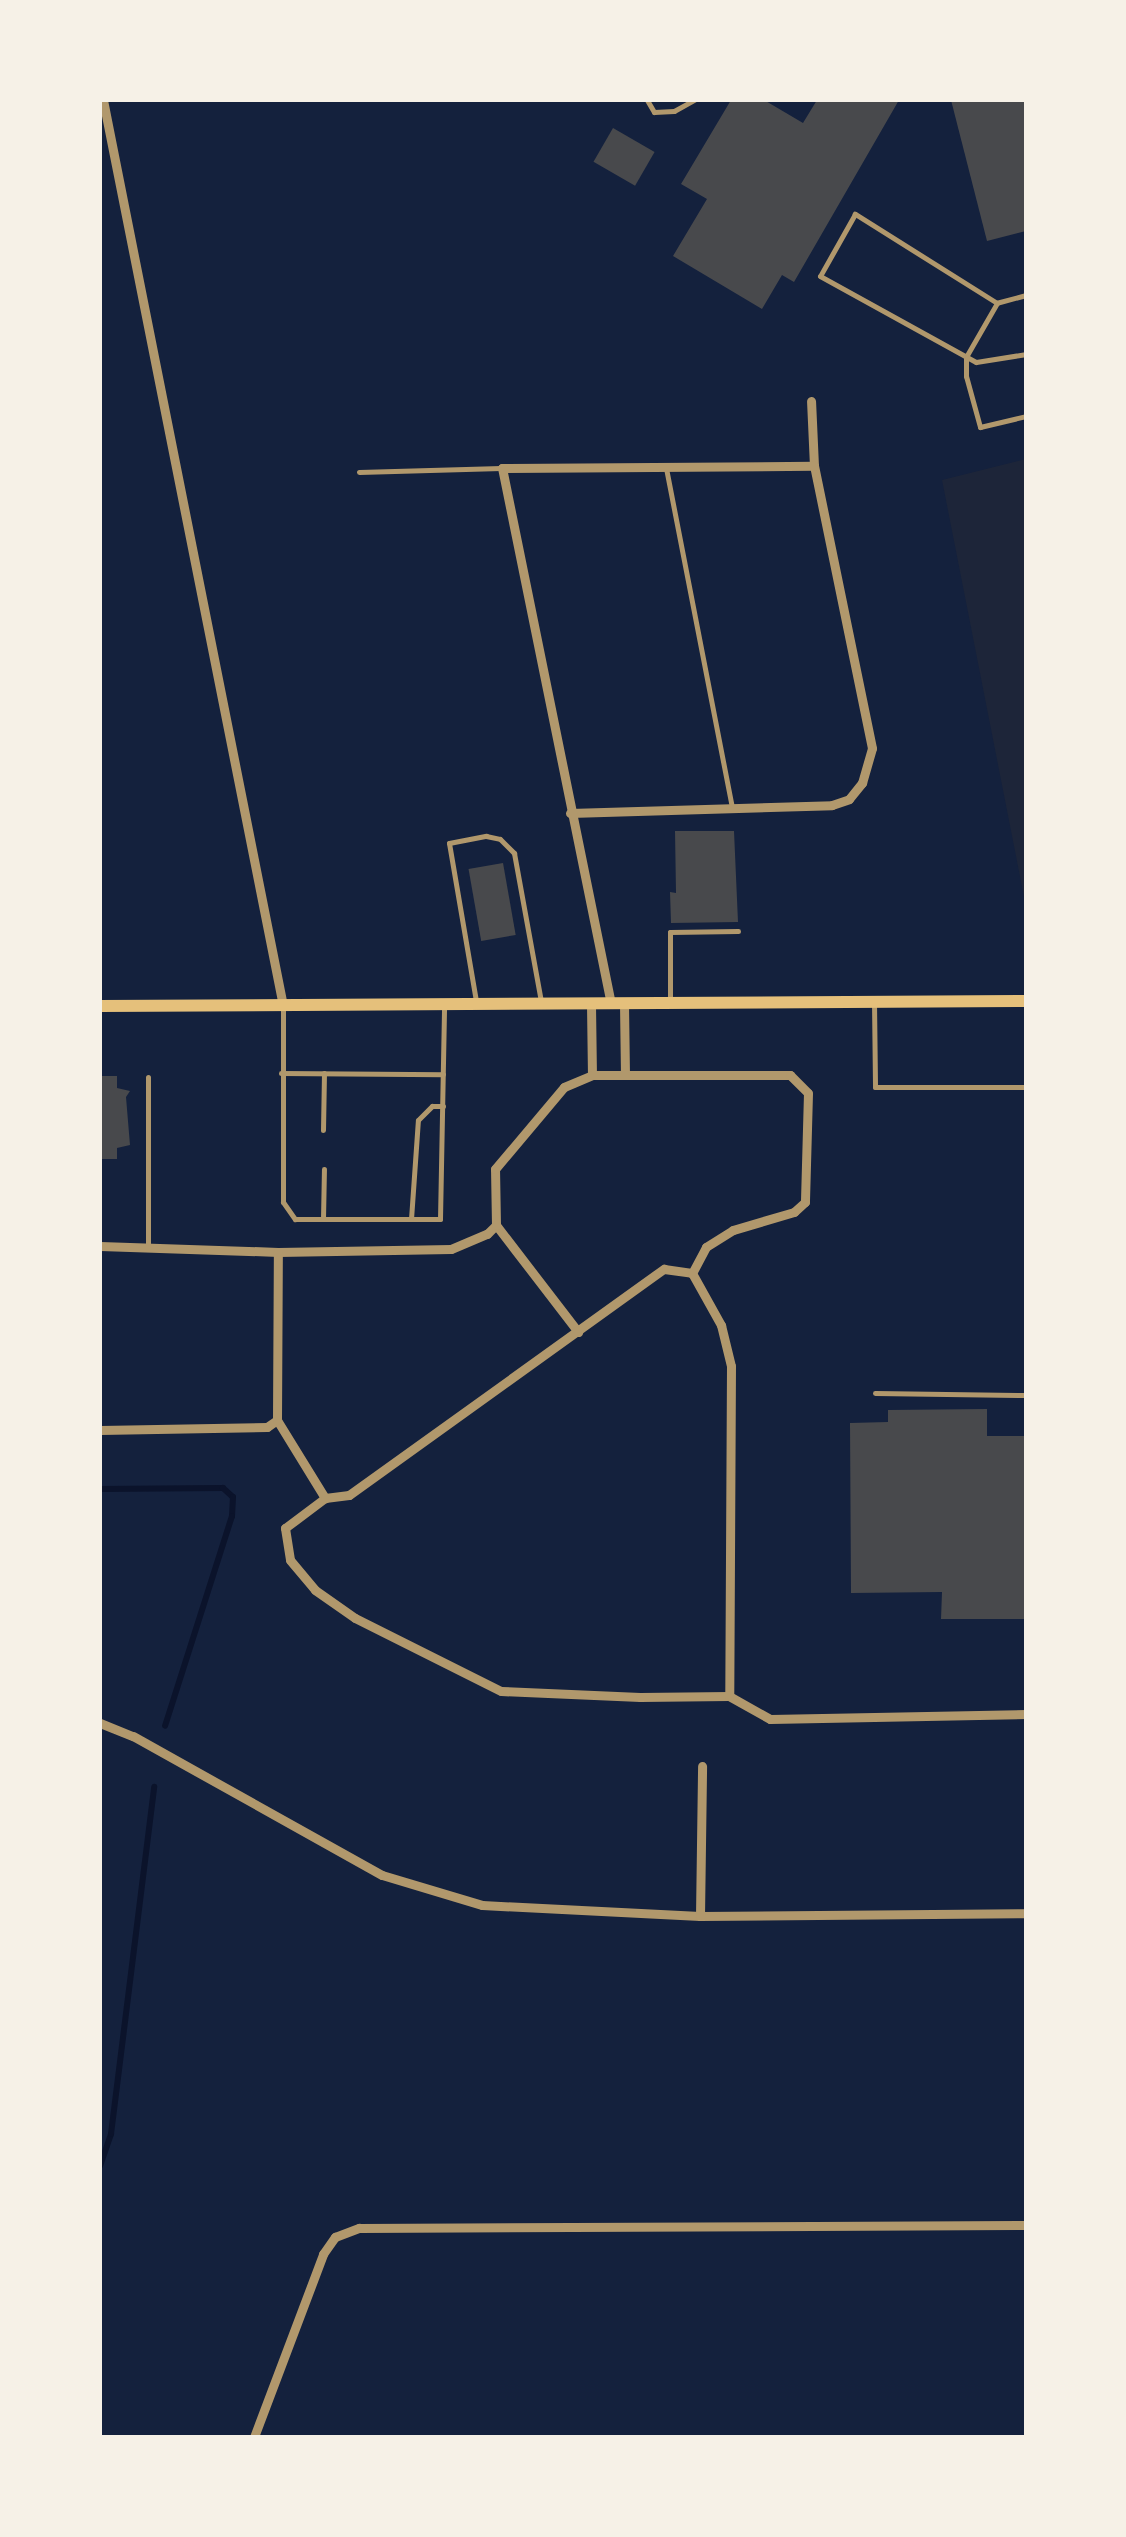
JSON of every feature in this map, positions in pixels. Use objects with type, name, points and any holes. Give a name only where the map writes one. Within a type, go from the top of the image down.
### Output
[{"type":"main road","points":[[100,1006],[1026,1001]]},
{"type":"street","points":[[103,100],[284,1006]]},
{"type":"street","points":[[570,813],[832,805],[849,798],[870,766],[872,748],[814,466],[811,401]]},
{"type":"street","points":[[624,1075],[618,1004],[570,813],[502,468],[814,466]]},
{"type":"street","points":[[590,1005],[592,1075]]},
{"type":"street","points":[[578,1332],[496,1225],[495,1169],[564,1087],[592,1075],[790,1075],[808,1093],[805,1202],[794,1212],[733,1230],[706,1247],[692,1273]]},
{"type":"street","points":[[100,1246],[278,1252],[451,1249],[487,1234],[496,1225]]},
{"type":"street","points":[[278,1252],[278,1420],[325,1498]]},
{"type":"street","points":[[692,1273],[664,1269],[348,1495],[325,1498],[285,1528],[290,1560],[315,1590],[355,1618],[501,1690],[623,1697],[728,1696],[770,1719],[1026,1714]]},
{"type":"street","points":[[692,1273],[721,1325],[732,1366],[728,1696]]},
{"type":"street","points":[[100,1430],[267,1427],[278,1420]]},
{"type":"street","points":[[100,1723],[133,1736],[382,1875],[482,1905],[700,1916],[1026,1914]]},
{"type":"street","points":[[700,1916],[702,1766]]},
{"type":"street","points":[[254,2437],[323,2254],[335,2237],[359,2228],[1026,2224]]},
{"type":"lane","points":[[647,100],[654,112],[674,111],[694,100]]},
{"type":"lane","points":[[997,303],[855,214],[820,276],[986,364],[1026,354]]},
{"type":"lane","points":[[1026,295],[997,303],[966,356],[980,428],[1026,416]]},
{"type":"lane","points":[[360,472],[502,468]]},
{"type":"lane","points":[[666,468],[733,811]]},
{"type":"lane","points":[[477,1006],[449,843],[486,836],[500,838],[514,853],[542,1005]]},
{"type":"lane","points":[[670,1004],[670,932],[738,931]]},
{"type":"lane","points":[[874,1002],[875,1088],[1026,1086]]},
{"type":"lane","points":[[284,1006],[283,1202],[296,1218],[440,1220],[444,1006]]},
{"type":"lane","points":[[281,1073],[444,1074]]},
{"type":"lane","points":[[324,1073],[324,1130]]},
{"type":"lane","points":[[148,1078],[148,1248]]},
{"type":"lane","points":[[411,1219],[418,1120],[432,1106],[442,1106]]},
{"type":"lane","points":[[323,1218],[324,1170]]},
{"type":"lane","points":[[876,1393],[1026,1396]]},
{"type":"shaded area","points":[[1026,459],[1026,907],[942,480]]},
{"type":"building","points":[[731,100],[764,100],[803,123],[817,100],[899,100],[794,282],[782,275],[762,309],[673,256],[707,199],[681,184]]},
{"type":"building","points":[[951,100],[1026,100],[1026,231],[987,241]]},
{"type":"building","points":[[613,128],[655,152],[635,186],[594,162]]},
{"type":"building","points":[[675,831],[734,831],[738,922],[671,923],[670,892],[676,893]]},
{"type":"building","points":[[503,863],[516,935],[481,941],[469,869]]},
{"type":"building","points":[[100,1076],[117,1076],[117,1088],[130,1091],[126,1097],[130,1145],[117,1148],[117,1159],[100,1159]]},
{"type":"building","points":[[987,1409],[987,1436],[1026,1436],[1026,1619],[941,1619],[942,1592],[851,1593],[850,1423],[888,1422],[888,1410]]},
{"type":"waterway","points":[[100,1489],[223,1488],[233,1497],[232,1516],[165,1726]]},
{"type":"waterway","points":[[100,2166],[111,2134],[154,1787]]}]
